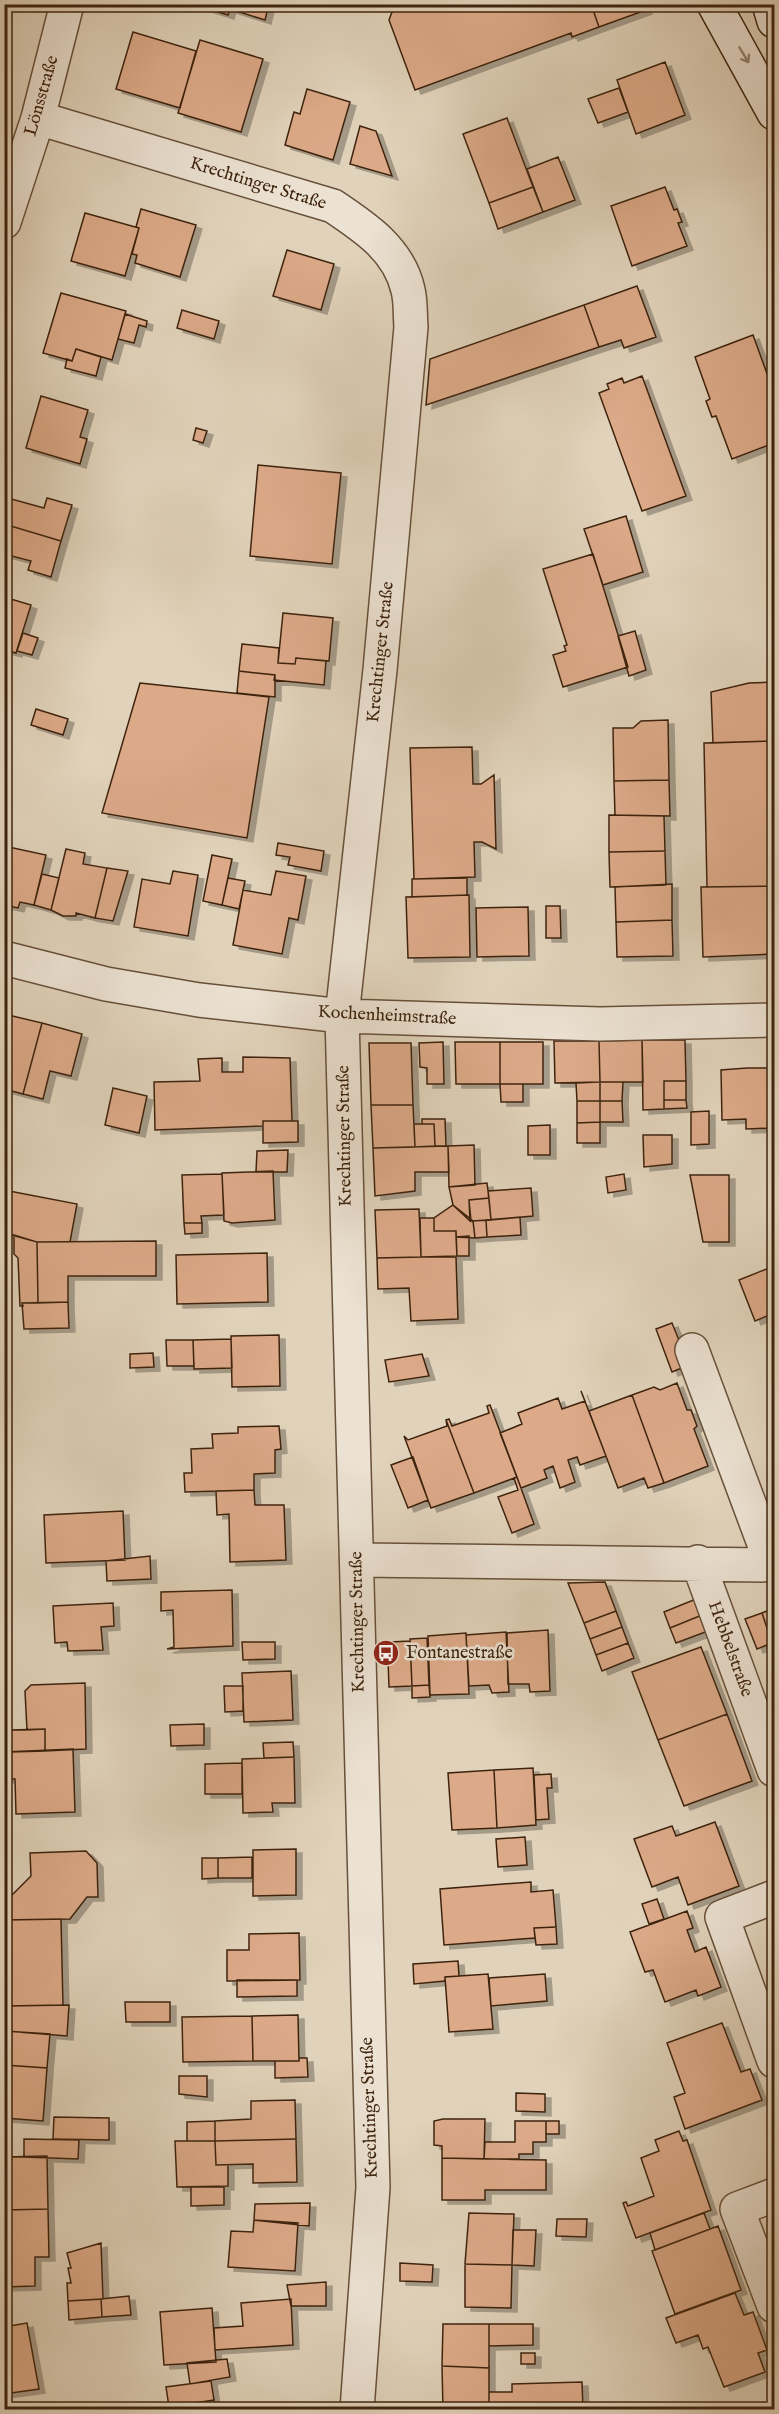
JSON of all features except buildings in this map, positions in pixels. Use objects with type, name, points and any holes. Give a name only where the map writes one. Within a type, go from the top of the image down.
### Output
[{"type":"street","name":"Lönsstraße","points":[[4,222],[38,118],[67,4]]},
{"type":"street","points":[[714,4],[774,112]]},
{"type":"street","points":[[769,4],[774,21]]},
{"type":"street","name":"Krechtinger Straße","points":[[38,118],[333,206],[365,227],[391,252],[408,290],[411,327],[383,635],[342,1016],[373,2187],[357,2409]]},
{"type":"street","name":"Kochenheimstraße","points":[[4,958],[106,984],[199,1000],[342,1016],[600,1024],[774,1020]]},
{"type":"street","points":[[357,1560],[698,1562],[773,1565],[692,1350]]},
{"type":"street","name":"Hebbelstraße","points":[[698,1562],[774,1770]]},
{"type":"street","points":[[773,2052],[722,1917],[774,1897]]},
{"type":"street","points":[[774,2195],[738,2209],[774,2306]]},
{"type":"place","name":"Fontanestraße","points":[[386,1653]]}]
